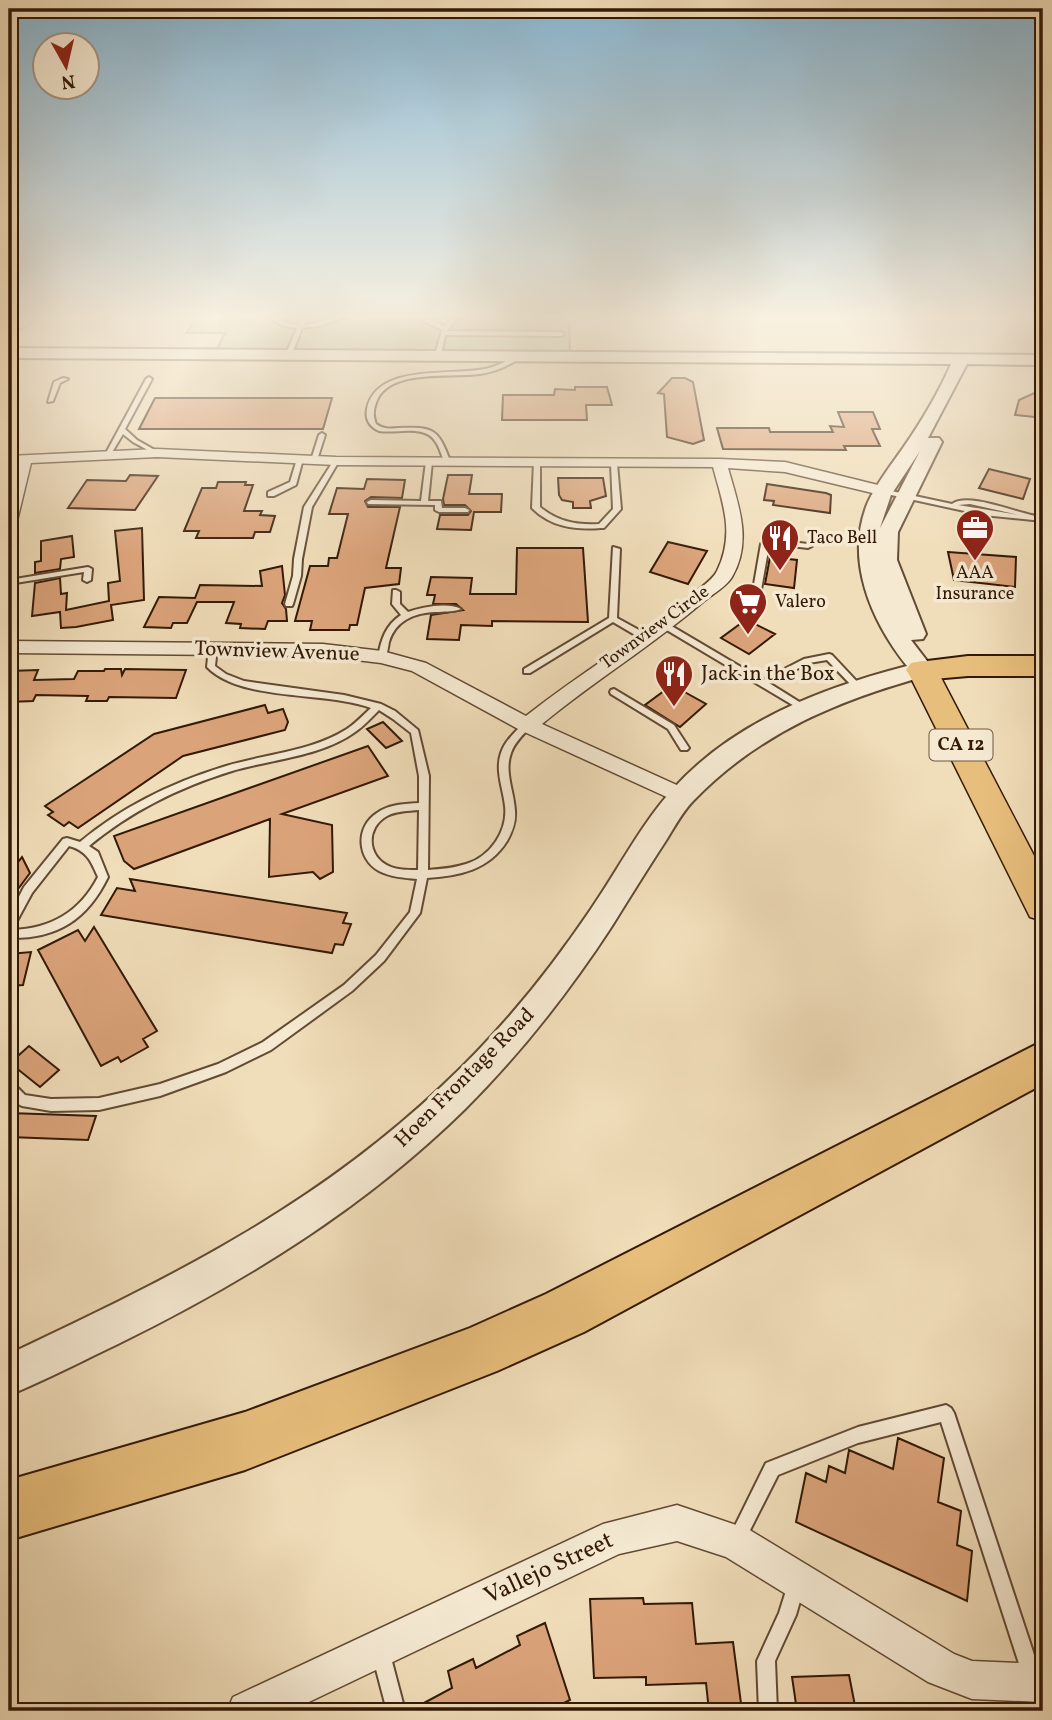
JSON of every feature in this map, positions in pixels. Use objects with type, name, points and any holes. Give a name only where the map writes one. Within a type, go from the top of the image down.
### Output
[{"type":"highway","points":[[922,670],[968,666],[1043,666]]},
{"type":"highway","points":[[9,1510],[244,1441],[478,1352],[565,1312],[1036,1065]]},
{"type":"main road","name":"CA 12","points":[[922,670],[1043,907]]},
{"type":"street","points":[[936,395],[939,402]]},
{"type":"street","points":[[895,493],[943,395]]},
{"type":"street","points":[[922,670],[902,646],[873,580],[869,559],[870,527],[935,436],[960,395]]},
{"type":"street","points":[[9,521],[17,459],[110,453],[336,461],[719,463],[785,467],[895,493]]},
{"type":"street","name":"Townview Circle","points":[[527,725],[724,576],[733,549],[736,524],[719,463]]},
{"type":"street","name":"Townview Avenue","points":[[9,647],[323,650],[382,657],[419,667],[527,725],[682,796]]},
{"type":"street","name":"Hoen Frontage Road","points":[[9,1375],[229,1266],[301,1220],[393,1151],[478,1072],[539,1005],[682,796],[732,750],[765,728],[804,708],[858,687],[922,670]]},
{"type":"street","name":"Vallejo Street","points":[[247,1711],[616,1536],[677,1523],[735,1542],[942,1668],[972,1680],[1039,1683]]},
{"type":"lane","points":[[50,401],[52,395]]},
{"type":"lane","points":[[110,453],[140,395]]},
{"type":"lane","points":[[376,395],[370,419],[373,425],[380,429],[426,431],[435,436],[447,461]]},
{"type":"lane","points":[[121,429],[135,441],[157,453]]},
{"type":"lane","points":[[271,494],[293,482],[322,435]]},
{"type":"lane","points":[[289,604],[298,576],[298,559],[308,507],[336,461]]},
{"type":"lane","points":[[424,503],[429,462]]},
{"type":"lane","points":[[537,462],[537,508],[548,520],[575,528],[601,526],[617,509],[614,464]]},
{"type":"lane","points":[[895,493],[952,504],[970,511],[1020,519],[1042,519]]},
{"type":"lane","points":[[371,502],[438,503],[439,510],[465,510]]},
{"type":"lane","points":[[757,590],[765,544],[774,542],[808,546]]},
{"type":"lane","points":[[613,619],[616,549]]},
{"type":"lane","points":[[9,582],[88,564],[87,580]]},
{"type":"lane","points":[[396,592],[396,604],[406,615]]},
{"type":"lane","points":[[382,657],[386,632],[406,615],[457,609]]},
{"type":"lane","points":[[613,619],[645,637]]},
{"type":"lane","points":[[527,671],[613,619]]},
{"type":"lane","points":[[663,624],[765,682],[804,708]]},
{"type":"lane","points":[[9,1087],[22,1100],[51,1105],[99,1104],[185,1082],[222,1068],[267,1046],[348,988],[380,958],[415,913],[424,873],[425,776],[415,732],[378,706],[297,690],[231,681],[218,675],[211,667],[213,648]]},
{"type":"lane","points":[[765,682],[807,661],[829,657],[858,687]]},
{"type":"lane","points":[[614,692],[671,727],[684,748]]},
{"type":"lane","points":[[82,846],[111,824],[196,779],[250,762],[301,752],[346,734],[378,706]]},
{"type":"lane","points":[[423,806],[384,812],[368,828],[365,837],[369,856],[385,870],[405,875],[424,873],[471,867],[489,857],[504,838],[511,823],[505,757],[514,738],[527,725]]},
{"type":"lane","points":[[9,926],[28,890],[67,842],[82,846],[94,855],[103,877],[88,904],[57,926],[38,932],[9,934]]},
{"type":"lane","points":[[735,1542],[772,1469],[858,1435],[946,1413],[1039,1683]]},
{"type":"lane","points":[[768,1711],[766,1661],[787,1615],[796,1581]]},
{"type":"lane","points":[[380,1647],[396,1711]]},
{"type":"building","points":[[503,395],[609,395],[612,405],[586,405],[587,420],[502,420]]},
{"type":"building","points":[[664,395],[696,395],[704,440],[693,444],[667,437]]},
{"type":"building","points":[[1029,395],[1043,395],[1043,418],[1015,415],[1019,400]]},
{"type":"building","points":[[155,398],[332,398],[323,429],[139,429]]},
{"type":"building","points":[[838,412],[873,412],[880,429],[872,429],[880,446],[844,446],[846,450],[723,449],[717,428],[769,428],[770,432],[833,432],[830,426],[844,427]]},
{"type":"building","points":[[989,469],[1030,479],[1023,499],[979,488]]},
{"type":"building","points":[[130,475],[158,476],[135,510],[68,508],[87,480],[126,481]]},
{"type":"building","points":[[448,475],[472,475],[469,494],[502,494],[501,512],[474,512],[471,530],[437,529],[440,515],[468,515],[471,511],[465,505],[444,505]]},
{"type":"building","points":[[558,478],[603,478],[606,496],[590,501],[591,508],[573,508],[573,502],[562,500],[559,495]]},
{"type":"building","points":[[367,479],[405,480],[402,498],[371,497],[365,501],[368,507],[400,507],[386,568],[401,568],[399,584],[365,588],[357,625],[350,625],[349,630],[310,630],[312,621],[295,621],[310,566],[328,566],[329,558],[337,558],[348,514],[329,514],[337,488],[364,489]]},
{"type":"building","points":[[218,482],[246,482],[245,485],[253,485],[244,511],[262,511],[260,515],[275,516],[270,532],[255,532],[253,538],[196,538],[199,531],[184,531],[202,488],[216,488]]},
{"type":"building","points":[[767,484],[831,495],[830,513],[773,505],[774,501],[764,500]]},
{"type":"building","points":[[142,528],[144,600],[111,605],[113,620],[76,627],[61,628],[60,612],[32,616],[35,583],[60,578],[61,594],[67,593],[66,610],[109,601],[108,583],[120,581],[115,531]]},
{"type":"building","points":[[72,536],[74,557],[61,559],[60,569],[35,573],[35,562],[41,561],[41,541]]},
{"type":"building","points":[[668,542],[707,551],[688,584],[650,572]]},
{"type":"building","points":[[517,548],[583,548],[588,622],[492,621],[492,626],[461,625],[459,640],[427,639],[431,615],[463,610],[456,604],[433,604],[435,595],[427,595],[431,577],[472,578],[470,594],[516,594]]},
{"type":"building","points":[[948,552],[1016,557],[1015,587],[954,580]]},
{"type":"building","name":"Taco Bell","points":[[770,557],[797,560],[794,588],[765,584]]},
{"type":"building","points":[[282,566],[285,595],[282,603],[286,609],[287,621],[268,621],[265,629],[240,628],[241,624],[226,623],[234,602],[197,602],[187,623],[173,623],[171,628],[144,627],[159,597],[195,598],[200,585],[262,586],[260,571]]},
{"type":"building","name":"Valero","points":[[744,621],[775,634],[749,654],[721,638]]},
{"type":"building","points":[[121,669],[122,675],[125,669],[186,670],[176,698],[109,697],[107,701],[86,701],[88,696],[36,695],[33,701],[9,702],[9,671],[38,670],[34,680],[74,679],[78,671]]},
{"type":"building","name":"Jack in the Box","points":[[681,690],[706,704],[680,727],[645,705],[664,691],[674,695]]},
{"type":"building","points":[[265,705],[268,713],[283,709],[288,722],[285,730],[183,756],[78,828],[69,822],[64,826],[48,815],[53,812],[45,806],[154,734]]},
{"type":"building","points":[[383,722],[402,741],[386,748],[367,729]]},
{"type":"building","points":[[368,746],[388,776],[282,814],[332,825],[333,872],[320,879],[313,872],[269,877],[270,819],[134,869],[124,861],[114,836]]},
{"type":"building","points":[[22,857],[30,873],[9,901],[9,873]]},
{"type":"building","points":[[130,879],[347,913],[343,923],[351,924],[343,945],[335,944],[332,953],[101,915],[117,888],[135,891]]},
{"type":"building","points":[[94,927],[157,1031],[143,1039],[148,1047],[121,1062],[118,1057],[101,1066],[38,950],[78,930],[85,941]]},
{"type":"building","points":[[31,952],[23,985],[9,986],[9,954]]},
{"type":"building","points":[[29,1046],[59,1070],[40,1087],[10,1063]]},
{"type":"building","points":[[9,1113],[96,1116],[88,1140],[9,1137]]},
{"type":"building","points":[[898,1438],[944,1458],[938,1502],[961,1511],[957,1545],[972,1551],[967,1601],[796,1522],[806,1473],[826,1482],[829,1466],[845,1473],[849,1450],[893,1469]]},
{"type":"building","points":[[643,1598],[644,1604],[692,1603],[696,1644],[733,1642],[742,1711],[709,1711],[706,1683],[646,1685],[646,1677],[594,1678],[590,1599]]},
{"type":"building","points":[[545,1623],[570,1700],[548,1711],[409,1711],[452,1688],[448,1671],[473,1659],[476,1668],[520,1645],[517,1636]]},
{"type":"building","points":[[849,1675],[856,1711],[797,1711],[792,1677]]},
{"type":"place","name":"AAA Insurance","points":[[975,562]]},
{"type":"place","name":"Taco Bell","points":[[780,572]]},
{"type":"place","name":"Valero","points":[[748,636]]},
{"type":"place","name":"Jack in the Box","points":[[674,708]]}]
